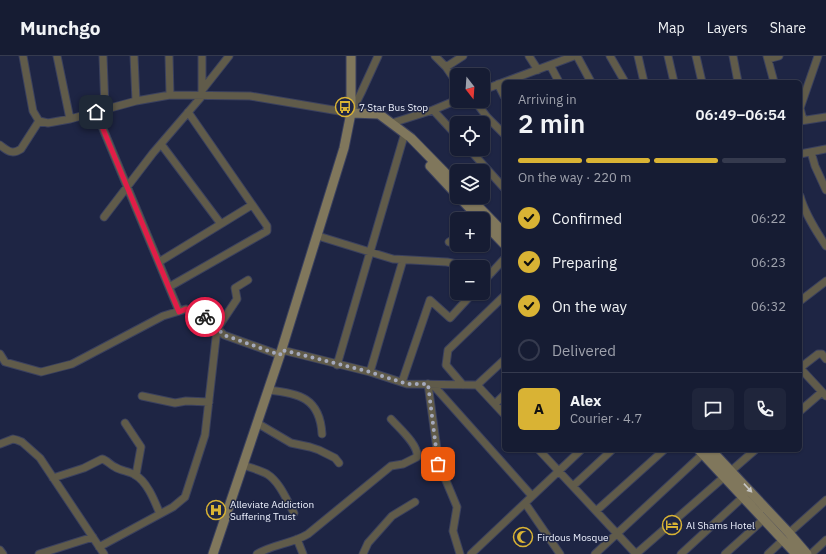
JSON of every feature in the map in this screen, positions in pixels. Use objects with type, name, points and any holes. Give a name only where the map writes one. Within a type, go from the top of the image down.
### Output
[{"type":"street","points":[[23,56],[33,111],[39,120],[48,124],[136,101],[170,95],[202,92],[250,96],[351,113],[379,114],[412,138],[450,178]]},
{"type":"street","points":[[57,56],[70,119]]},
{"type":"street","points":[[103,56],[105,109]]},
{"type":"street","points":[[134,56],[136,101]]},
{"type":"street","points":[[169,56],[170,95]]},
{"type":"street","points":[[202,56],[202,92]]},
{"type":"street","points":[[104,217],[188,112],[229,56]]},
{"type":"street","points":[[213,554],[281,353],[344,148],[351,113],[351,56]]},
{"type":"street","points":[[351,113],[378,56]]},
{"type":"street","points":[[435,56],[450,73]]},
{"type":"street","points":[[446,68],[463,56]]},
{"type":"street","points":[[529,56],[538,70]]},
{"type":"street","points":[[525,79],[538,70],[576,56],[590,80]]},
{"type":"street","points":[[610,56],[623,80]]},
{"type":"street","points":[[638,56],[644,80]]},
{"type":"street","points":[[668,56],[674,80]]},
{"type":"street","points":[[696,56],[702,80]]},
{"type":"street","points":[[733,56],[738,80]]},
{"type":"street","points":[[774,80],[768,57],[779,56]]},
{"type":"street","points":[[802,102],[818,56]]},
{"type":"street","points":[[550,65],[558,80]]},
{"type":"street","points":[[490,87],[502,83]]},
{"type":"street","points":[[498,84],[502,92]]},
{"type":"street","points":[[392,123],[450,103]]},
{"type":"street","points":[[481,108],[502,132]]},
{"type":"street","points":[[433,110],[450,128]]},
{"type":"street","points":[[96,112],[179,312]]},
{"type":"street","points":[[169,287],[267,231],[267,226],[188,112]]},
{"type":"street","points":[[802,121],[826,117]]},
{"type":"street","points":[[0,145],[9,152],[18,152],[39,120]]},
{"type":"street","points":[[392,123],[450,187]]},
{"type":"street","points":[[337,365],[404,136]]},
{"type":"street","points":[[161,144],[221,224]]},
{"type":"street","points":[[802,154],[826,149]]},
{"type":"street","points":[[811,152],[815,166],[826,190]]},
{"type":"street","points":[[475,156],[502,186]]},
{"type":"street","points":[[802,203],[826,246]]},
{"type":"street","points":[[466,204],[473,212]]},
{"type":"street","points":[[476,204],[502,231]]},
{"type":"street","points":[[159,262],[252,205]]},
{"type":"street","points":[[490,229],[502,242]]},
{"type":"street","points":[[318,236],[393,259],[450,262]]},
{"type":"street","points":[[370,372],[403,260]]},
{"type":"street","points":[[491,273],[502,261]]},
{"type":"street","points":[[99,547],[173,507],[185,496],[205,435],[217,329],[237,299],[235,288],[248,280]]},
{"type":"street","points":[[802,299],[826,281]]},
{"type":"street","points":[[463,385],[446,365],[448,350],[502,298]]},
{"type":"street","points":[[402,382],[430,300],[450,318],[467,300]]},
{"type":"street","points":[[0,354],[5,362],[41,372],[72,364],[163,316],[186,309],[203,315],[224,335],[281,353],[370,372],[407,384],[477,385],[502,362]]},
{"type":"street","points":[[802,366],[818,354],[822,354],[826,359]]},
{"type":"street","points":[[802,370],[824,394],[802,410]]},
{"type":"street","points":[[430,385],[532,496]]},
{"type":"street","points":[[430,385],[438,464],[457,507],[453,531],[460,554]]},
{"type":"street","points":[[477,385],[502,412]]},
{"type":"street","points":[[268,390],[299,395],[306,400],[314,407],[319,415],[322,434]]},
{"type":"street","points":[[142,396],[175,403],[186,401],[209,402]]},
{"type":"street","points":[[494,404],[502,397]]},
{"type":"street","points":[[257,554],[266,548],[297,540],[308,534],[390,466],[403,464],[417,457],[417,452],[409,438],[391,420]]},
{"type":"street","points":[[125,423],[141,447],[136,475]]},
{"type":"street","points":[[257,423],[291,443],[319,450],[335,458],[339,463]]},
{"type":"street","points":[[0,444],[12,440],[22,442],[40,458],[104,554]]},
{"type":"street","points":[[541,452],[636,554],[753,452]]},
{"type":"street","points":[[471,554],[579,452]]},
{"type":"street","points":[[573,486],[610,452]]},
{"type":"street","points":[[596,511],[662,452]]},
{"type":"street","points":[[595,554],[704,452]]},
{"type":"street","points":[[706,452],[786,537],[796,554]]},
{"type":"street","points":[[53,478],[84,468],[102,459],[106,460],[114,467],[136,475],[142,480],[151,494],[160,514]]},
{"type":"street","points":[[243,465],[268,474],[286,498],[294,513]]},
{"type":"street","points":[[728,474],[743,497],[764,519],[807,554]]},
{"type":"street","points":[[681,554],[743,497]]},
{"type":"street","points":[[768,554],[826,500]]},
{"type":"street","points":[[363,554],[368,543],[392,516],[415,502]]},
{"type":"street","points":[[525,503],[560,554]]},
{"type":"street","points":[[725,554],[764,519]]},
{"type":"street","points":[[42,553],[93,537]]},
{"type":"street","points":[[297,540],[303,554]]},
{"type":"street","points":[[811,554],[826,540]]},
{"type":"street","points":[[0,550],[3,554]]},
{"type":"way so far","points":[[205,317],[224,335],[280,355],[282,350],[337,365],[370,372],[407,384],[428,384],[438,464]]},
{"type":"place","name":"7 Star Bus Stop","points":[[345,107]]},
{"type":"place","name":"Alleviate Addiction Suffering Trust","points":[[216,510]]},
{"type":"place","name":"Al Shams Hotel","points":[[672,525]]},
{"type":"place","name":"Firdous Mosque","points":[[523,537]]},
{"type":"route","points":[[96,112],[179,312],[186,309],[205,317]]}]
